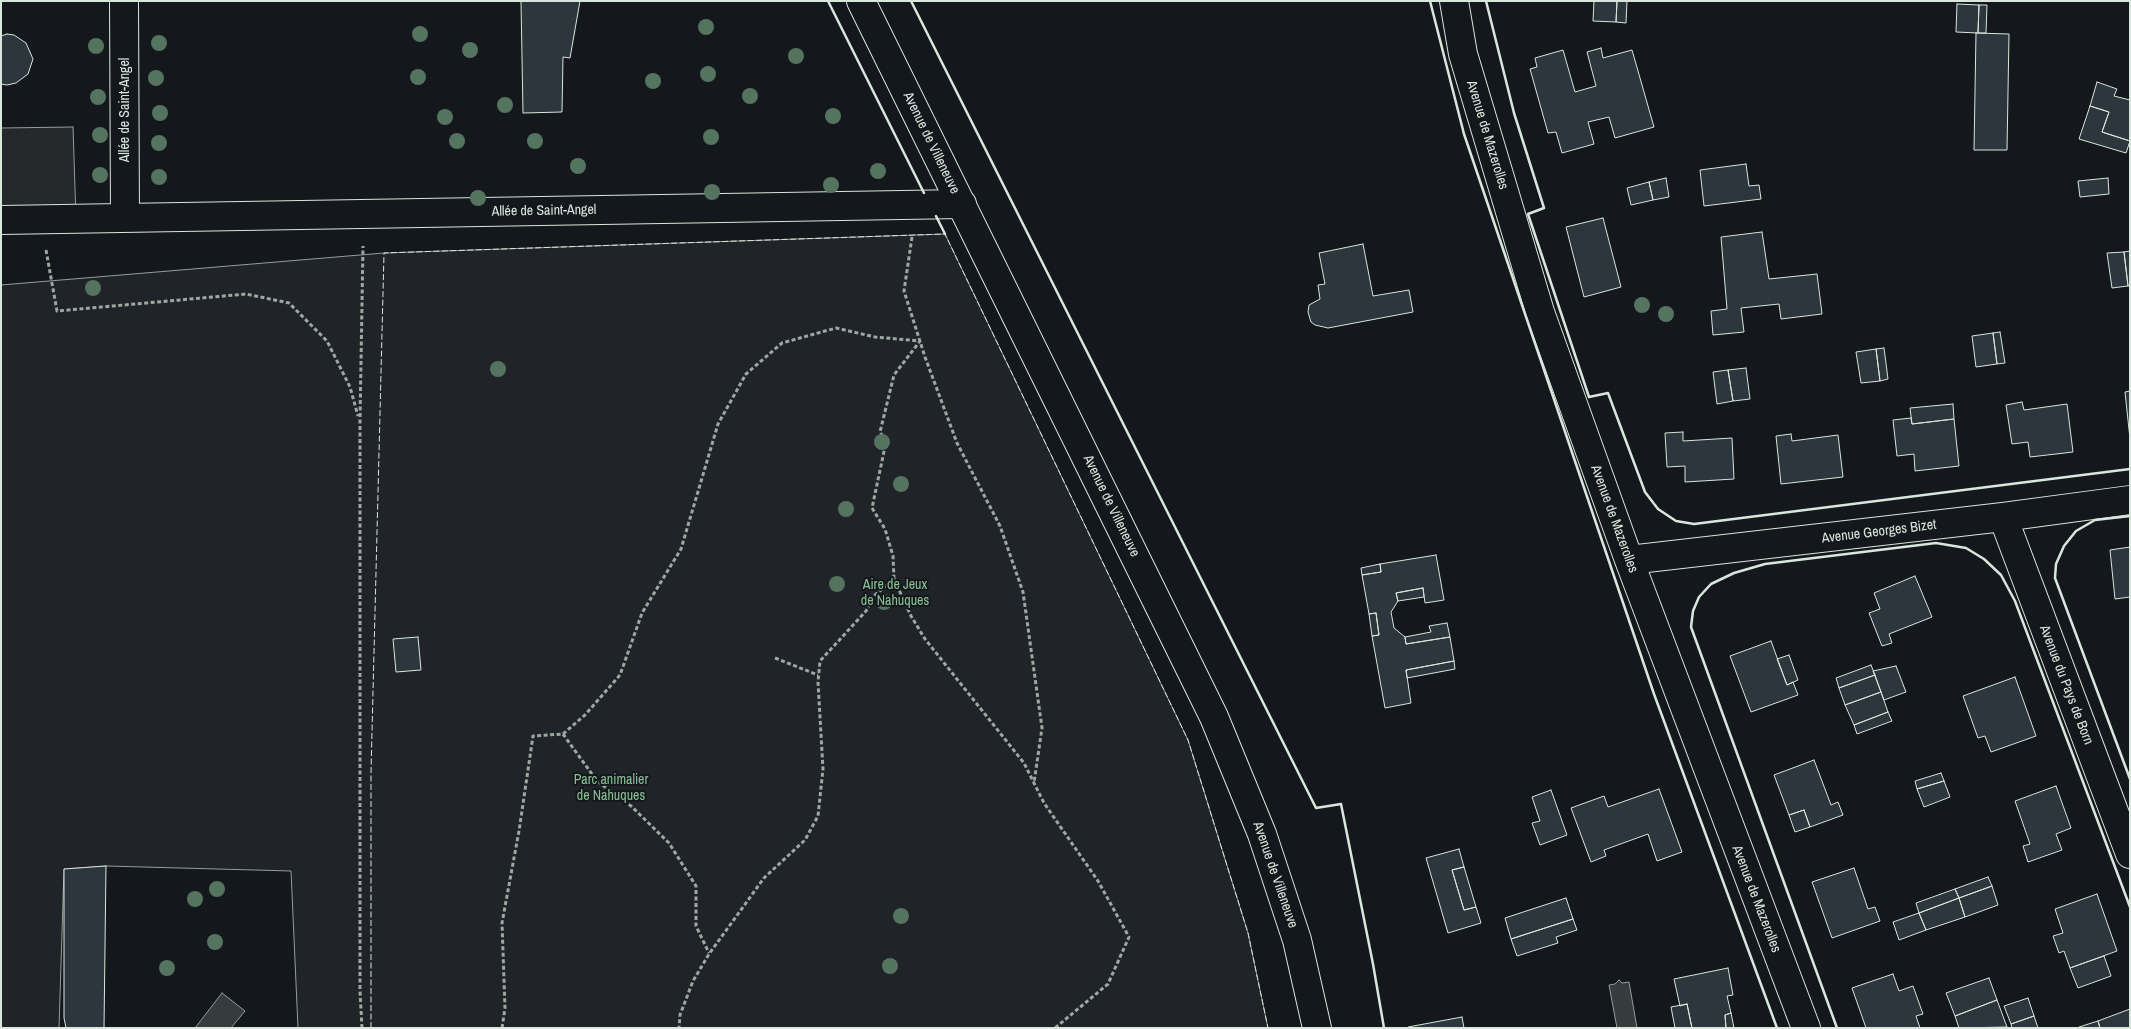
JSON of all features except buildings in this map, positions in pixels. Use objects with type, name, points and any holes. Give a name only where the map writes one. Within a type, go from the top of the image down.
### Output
[{"type":"street","name":"Allée de Saint-Angel","points":[[124,1],[125,218]]},
{"type":"street","name":"Avenue de Villeneuve","points":[[861,1],[1214,717],[1265,843],[1297,940],[1317,1028]]},
{"type":"street","name":"Avenue de Mazerolles","points":[[1454,1],[1463,54],[1540,312],[1629,560],[1806,1028]]},
{"type":"street","name":"Allée de Saint-Angel","points":[[1,220],[962,204]]},
{"type":"street","name":"Avenue Georges Bizet","points":[[1629,560],[2003,517],[2130,500]]},
{"type":"street","name":"Avenue du Pays de Born","points":[[2003,517],[2130,854]]},
{"type":"path","points":[[920,204],[904,291],[957,443],[1000,526],[1023,592],[1042,728],[1034,783]]},
{"type":"path","points":[[362,1028],[360,992],[360,421],[363,214]]},
{"type":"path","points":[[40,220],[57,312],[246,294],[289,303],[328,341],[350,387],[360,421]]},
{"type":"path","points":[[502,1028],[505,1008],[502,923],[520,830],[533,736],[563,734],[585,715],[620,675],[642,613],[681,549],[718,424],[746,374],[782,343],[836,328],[875,337],[920,341]]},
{"type":"path","points":[[920,341],[894,375],[880,432],[886,442],[872,508],[885,529],[892,556],[894,579],[911,616],[925,639],[1024,763],[1044,803],[1098,881],[1129,937],[1108,984],[1055,1028]]},
{"type":"path","points":[[680,1028],[680,1016],[693,980],[764,878],[805,840],[818,816],[823,769],[818,675],[820,661],[866,612],[875,595],[894,579]]},
{"type":"path","points":[[775,658],[818,675]]},
{"type":"path","points":[[563,734],[597,780],[631,806],[669,842],[696,886],[696,926],[710,954]]},
{"type":"green space","name":"Parc animalier de Nahuques","points":[[945,234],[1188,740],[1248,933],[1268,1028],[298,1028],[291,871],[106,866],[64,869],[59,1028],[1,1028],[1,285],[384,253]]},
{"type":"shaded area","points":[[73,127],[76,219],[1,220],[1,128]]},
{"type":"shaded area","points":[[1619,980],[1622,983],[1629,982],[1637,1028],[1617,1028],[1609,985],[1615,984]]},
{"type":"shaded area","points":[[222,993],[245,1011],[231,1028],[195,1028]]},
{"type":"fence","points":[[371,1028],[371,772],[384,253],[945,234],[1188,740],[1248,933],[1268,1028]]},
{"type":"wall","points":[[828,1],[924,193]]},
{"type":"wall","points":[[911,1],[1316,808],[1341,804],[1384,1028]]},
{"type":"wall","points":[[1430,1],[1464,134],[1654,694],[1777,1028]]},
{"type":"wall","points":[[1486,1],[1514,113],[1544,208],[1528,214],[1589,397],[1608,393],[1645,492],[1658,509],[1676,521],[1694,524],[2130,469]]},
{"type":"wall","points":[[936,216],[945,234]]},
{"type":"wall","points":[[2130,516],[2095,520],[2076,531],[2064,546],[2056,564],[2055,578],[2130,779]]},
{"type":"wall","points":[[1837,1028],[1691,627],[1693,611],[1699,597],[1711,584],[1734,573],[1765,564],[1936,543],[1966,548],[1984,559],[2001,575],[2015,601],[2130,907]]},
{"type":"park label","name":"Aire de Jeux de Nahuques","points":[[895,594]]}]
